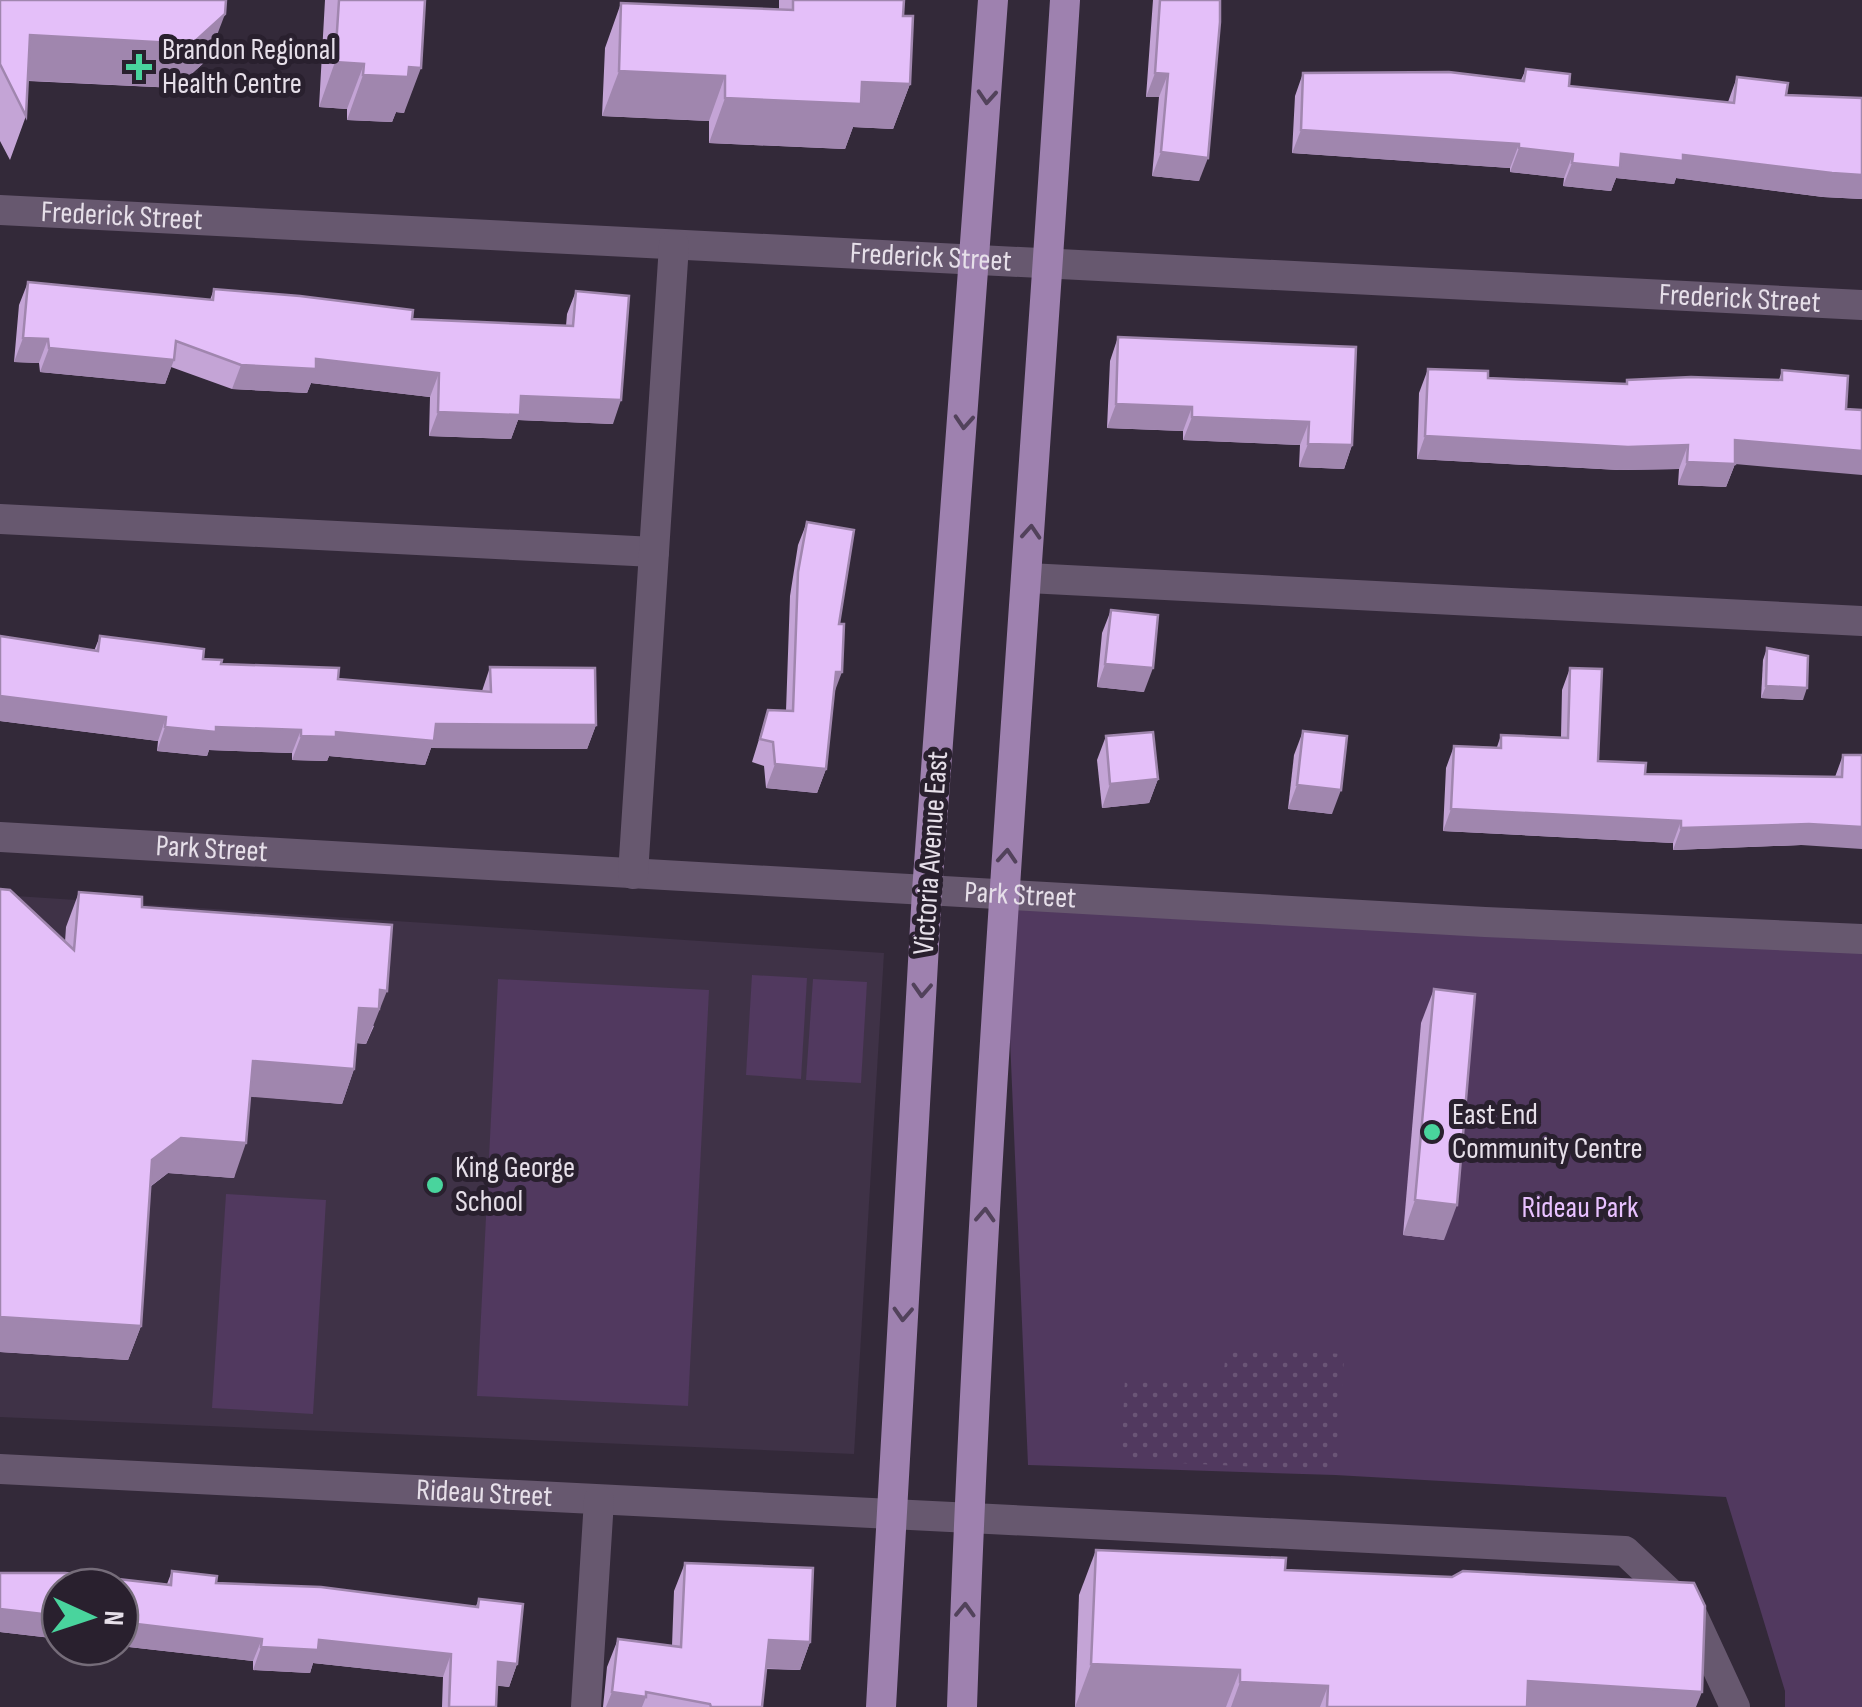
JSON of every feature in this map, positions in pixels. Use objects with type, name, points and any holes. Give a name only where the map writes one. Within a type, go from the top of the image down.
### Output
[{"type":"main road","name":"Victoria Avenue East","points":[[881,1707],[927,891],[977,260],[992,0]]},
{"type":"main road","points":[[962,1707],[968,1516],[1004,896],[1065,0]]},
{"type":"street","name":"Frederick Street","points":[[0,210],[1862,306]]},
{"type":"street","points":[[633,874],[674,245]]},
{"type":"street","points":[[0,519],[654,552]]},
{"type":"street","points":[[1028,578],[1862,621]]},
{"type":"street","name":"Park Street","points":[[0,837],[1004,896],[1862,939]]},
{"type":"street","name":"Rideau Street","points":[[0,1470],[1625,1552],[1692,1614],[1735,1707]]},
{"type":"street","points":[[586,1707],[600,1500]]},
{"type":"shaded area","name":"King George School","points":[[0,895],[884,953],[854,1454],[0,1417]]},
{"type":"green space","name":"Rideau Park","points":[[1004,896],[1862,939],[1862,1707],[1785,1707],[1785,1691],[1726,1497],[1335,1475],[1028,1465]]},
{"type":"green space","points":[[752,975],[807,978],[801,1079],[746,1075]]},
{"type":"green space","points":[[498,979],[709,990],[688,1406],[477,1396]]},
{"type":"green space","points":[[813,979],[867,982],[861,1083],[806,1080]]},
{"type":"green space","points":[[226,1194],[326,1200],[313,1414],[212,1408]]},
{"type":"green space","points":[[1226,1348],[1344,1354],[1338,1471],[1121,1460],[1125,1378],[1223,1383]]},
{"type":"building","points":[[0,0],[226,0],[225,14],[192,44],[30,35],[26,116],[0,64]]},
{"type":"building","points":[[339,0],[425,0],[421,68],[409,67],[408,77],[363,75],[364,64],[335,62]]},
{"type":"building","points":[[793,0],[904,0],[903,16],[913,16],[910,84],[862,82],[861,104],[725,98],[725,76],[619,71],[621,3],[793,10]]},
{"type":"building","points":[[1160,0],[1220,0],[1208,158],[1161,152],[1168,74],[1155,73]]},
{"type":"building","points":[[1526,69],[1570,74],[1569,86],[1734,103],[1737,77],[1788,83],[1786,95],[1862,98],[1862,175],[1683,155],[1683,161],[1621,154],[1620,168],[1572,163],[1573,154],[1519,148],[1519,144],[1301,130],[1303,73],[1449,72],[1524,81]]},
{"type":"building","points":[[28,282],[213,300],[214,289],[413,310],[412,319],[573,326],[576,291],[629,296],[621,400],[521,396],[520,415],[438,412],[439,373],[316,359],[316,369],[241,365],[176,341],[174,360],[49,348],[48,339],[23,338]]},
{"type":"building","points":[[1118,337],[1356,347],[1352,445],[1308,444],[1309,422],[1192,417],[1192,407],[1116,404]]},
{"type":"building","points":[[1428,369],[1488,371],[1488,378],[1627,384],[1627,380],[1691,377],[1782,380],[1782,370],[1848,376],[1846,409],[1862,410],[1862,451],[1735,440],[1735,464],[1687,462],[1688,445],[1628,447],[1425,436]]},
{"type":"building","points":[[807,522],[854,530],[839,624],[844,624],[842,672],[836,672],[826,769],[775,764],[773,742],[760,739],[768,710],[793,711],[798,572]]},
{"type":"building","points":[[1111,610],[1158,615],[1153,668],[1105,664]]},
{"type":"building","points":[[0,636],[98,651],[100,636],[204,649],[203,659],[222,660],[221,664],[339,668],[338,679],[491,692],[490,667],[595,668],[596,725],[436,724],[434,741],[336,732],[336,737],[301,736],[301,730],[216,727],[216,732],[165,727],[166,717],[0,696]]},
{"type":"building","points":[[1767,648],[1808,656],[1807,688],[1766,686]]},
{"type":"building","points":[[1570,668],[1602,669],[1598,761],[1646,763],[1645,774],[1842,777],[1843,755],[1862,755],[1862,827],[1809,824],[1681,828],[1681,821],[1451,809],[1454,746],[1501,748],[1501,735],[1568,738]]},
{"type":"building","points":[[1303,731],[1347,736],[1341,790],[1297,785]]},
{"type":"building","points":[[1153,732],[1158,779],[1110,784],[1106,736]]},
{"type":"building","points":[[0,889],[10,890],[74,950],[79,892],[142,897],[142,907],[392,925],[387,991],[380,990],[379,1009],[359,1008],[354,1069],[253,1061],[246,1143],[181,1138],[152,1160],[141,1326],[0,1317]]},
{"type":"building","name":"East End Community Centre","points":[[1434,989],[1475,994],[1457,1205],[1415,1200]]},
{"type":"building","points":[[1096,1550],[1286,1558],[1285,1570],[1452,1577],[1463,1571],[1694,1583],[1705,1606],[1702,1692],[1528,1681],[1527,1707],[1327,1707],[1328,1686],[1240,1682],[1240,1670],[1091,1664]]},
{"type":"building","points":[[685,1563],[813,1568],[810,1642],[769,1640],[762,1707],[711,1707],[646,1692],[646,1697],[612,1692],[618,1639],[681,1647]]},
{"type":"building","points":[[172,1571],[217,1576],[216,1583],[321,1587],[478,1607],[479,1599],[523,1604],[517,1664],[498,1662],[496,1707],[449,1707],[451,1654],[319,1640],[318,1650],[261,1647],[262,1639],[140,1624],[140,1581],[171,1585]]},
{"type":"building","points":[[0,1573],[40,1573],[40,1614],[0,1609]]},
{"type":"place","name":"Brandon Regional Health Centre","points":[[139,67]]},
{"type":"place","name":"East End Community Centre","points":[[1432,1132]]},
{"type":"place","name":"King George School","points":[[435,1185]]}]
